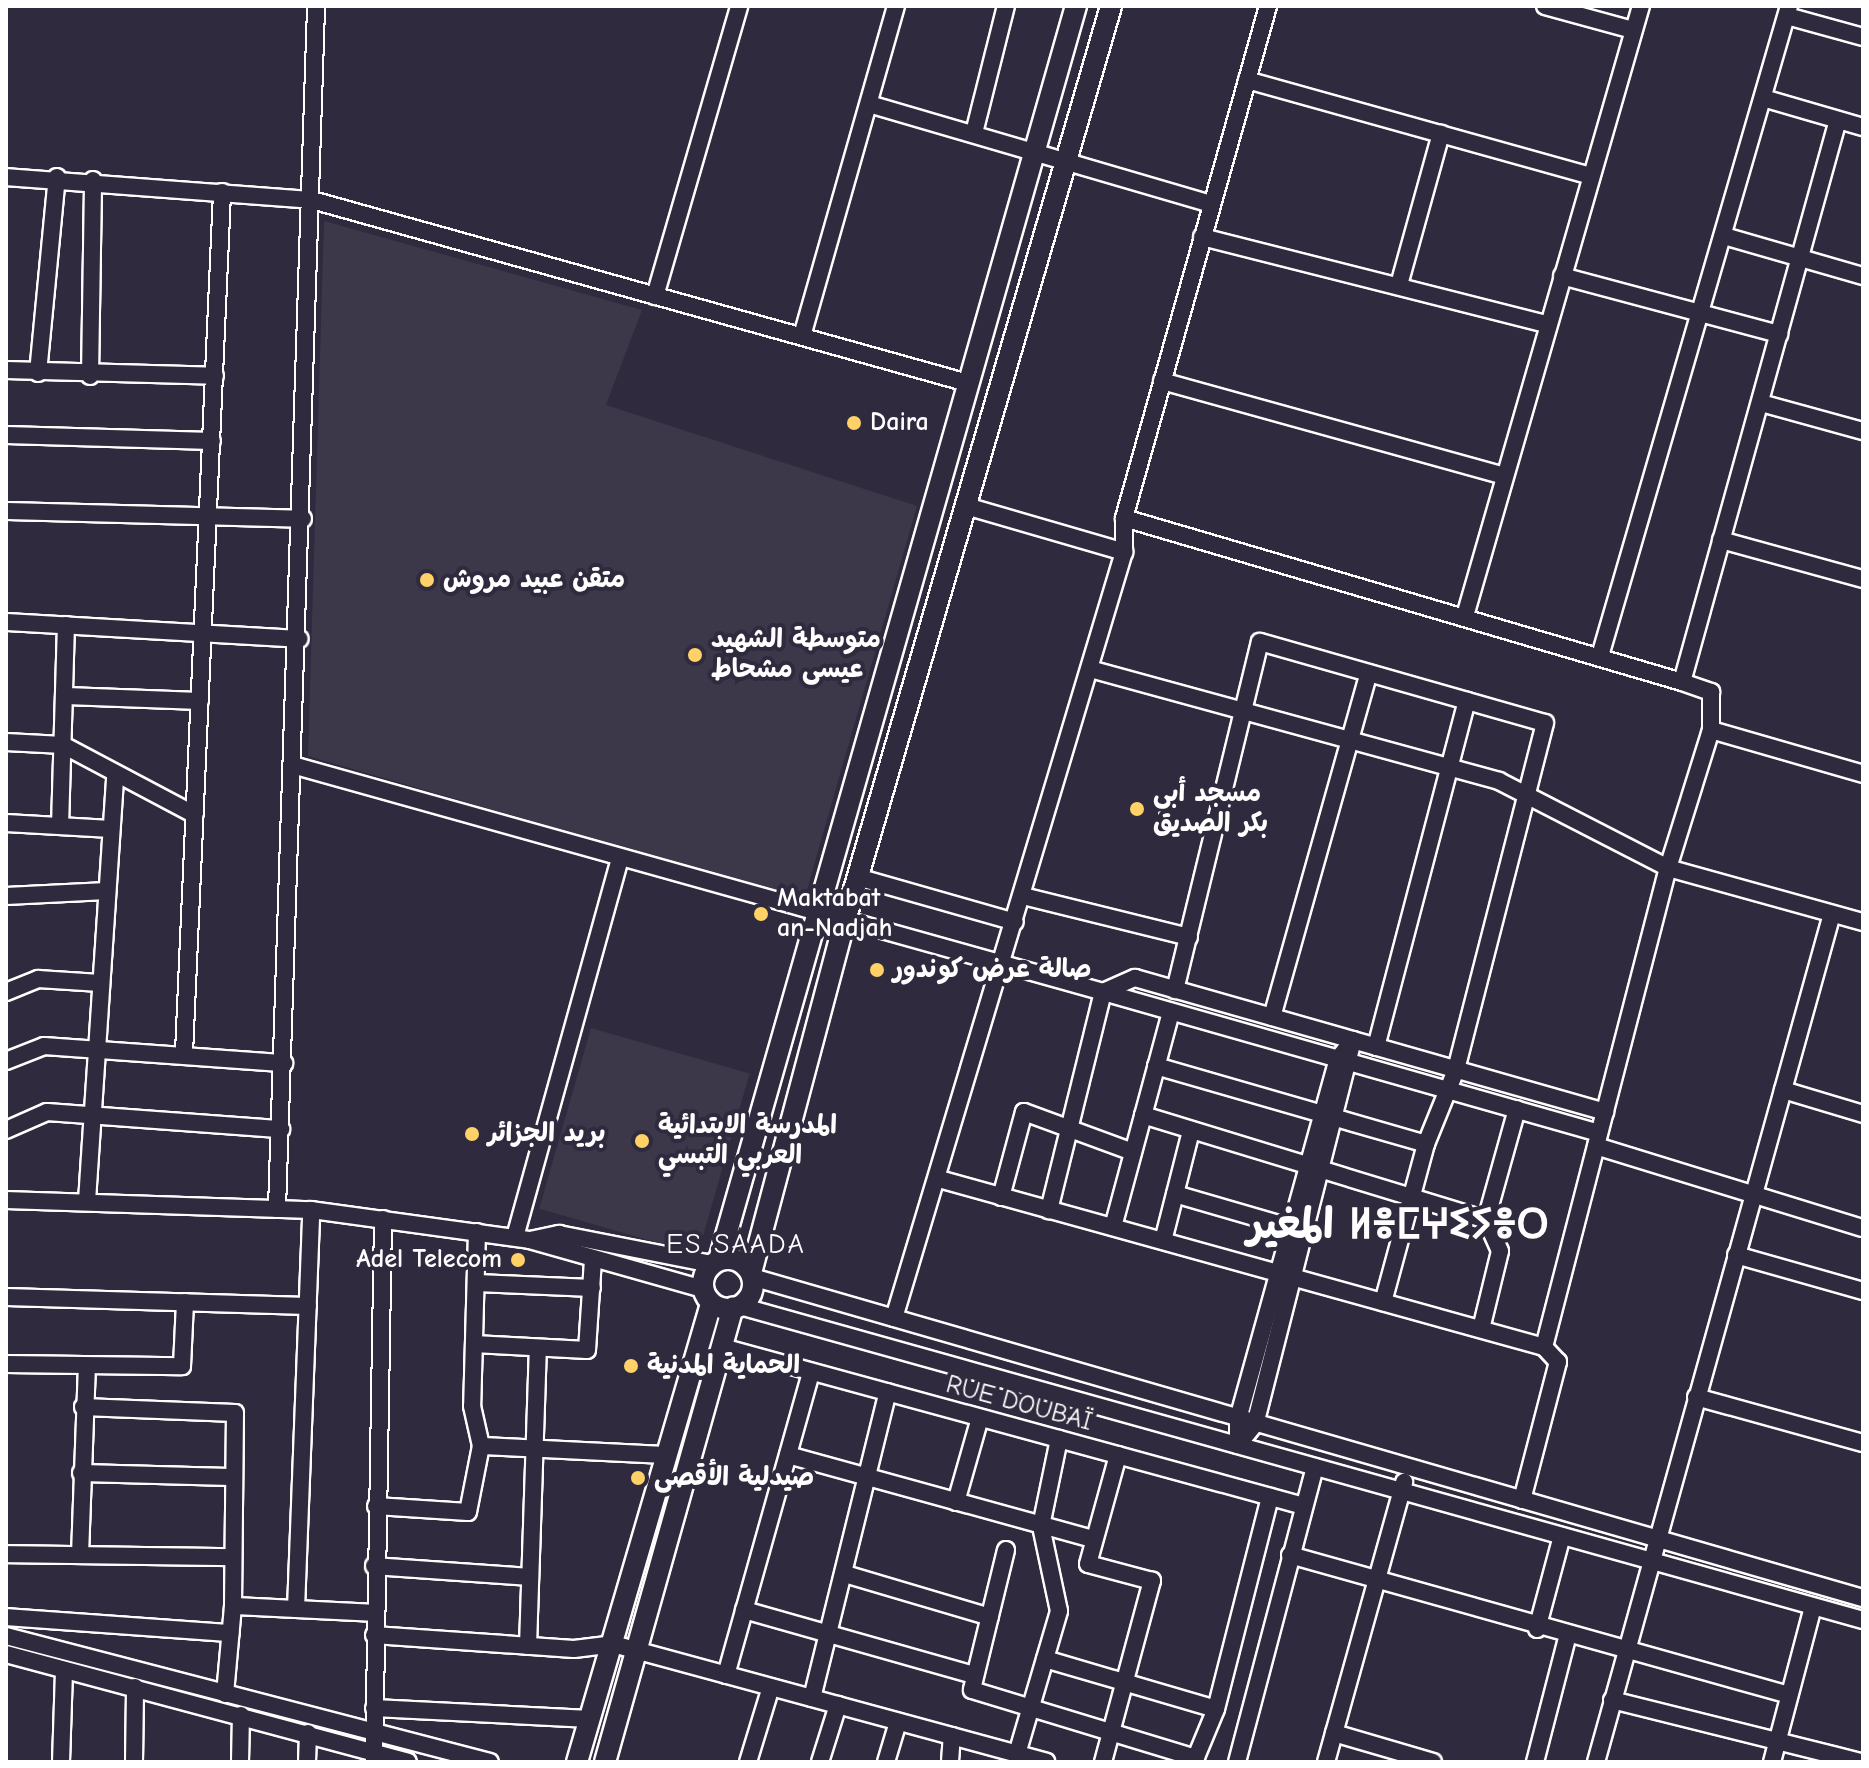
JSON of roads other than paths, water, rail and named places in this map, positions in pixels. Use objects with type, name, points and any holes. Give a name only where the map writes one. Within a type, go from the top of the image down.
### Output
[{"type":"main road","points":[[577,1762],[667,1455],[716,1262],[1076,6]]},
{"type":"main road","points":[[605,1762],[722,1347],[751,1275],[857,877],[1111,6]]},
{"type":"main road","points":[[716,1262],[741,1262],[751,1275]]},
{"type":"main road","points":[[707,1296],[737,1307]]},
{"type":"street","points":[[277,1209],[296,766],[316,6]]},
{"type":"street","points":[[655,296],[739,6]]},
{"type":"street","points":[[802,336],[896,6]]},
{"type":"street","points":[[974,133],[1006,6]]},
{"type":"street","points":[[894,1318],[939,1179],[1124,552],[1124,518],[1268,6]]},
{"type":"street","points":[[1545,6],[1633,30]]},
{"type":"street","points":[[1465,616],[1641,6]]},
{"type":"street","points":[[1600,656],[1788,11],[1863,37]]},
{"type":"street","points":[[1247,80],[1591,176]]},
{"type":"street","points":[[1763,98],[1863,127]]},
{"type":"street","points":[[869,104],[1035,150],[1067,164],[1211,204]]},
{"type":"street","points":[[1682,682],[1838,120]]},
{"type":"street","points":[[1399,285],[1441,134]]},
{"type":"street","points":[[6,177],[57,177],[312,200],[968,383]]},
{"type":"street","points":[[38,373],[57,177]]},
{"type":"street","points":[[90,376],[93,180]]},
{"type":"street","points":[[184,1053],[222,192]]},
{"type":"street","points":[[1724,236],[1863,276]]},
{"type":"street","points":[[1202,237],[1547,324]]},
{"type":"street","points":[[1562,276],[1779,334]]},
{"type":"street","points":[[6,370],[90,376],[215,376]]},
{"type":"street","points":[[1162,381],[1504,476]]},
{"type":"street","points":[[1761,403],[1863,431]]},
{"type":"street","points":[[6,435],[212,441]]},
{"type":"street","points":[[966,506],[1124,552]]},
{"type":"street","points":[[6,511],[303,519]]},
{"type":"street","points":[[1124,518],[1600,656],[1711,692],[1711,730],[1668,868],[1544,1347]]},
{"type":"street","points":[[1721,540],[1863,579]]},
{"type":"street","points":[[6,622],[300,639]]},
{"type":"street","points":[[60,826],[66,625]]},
{"type":"street","points":[[1175,990],[1260,642],[1545,723],[1456,1070],[1444,1089],[1426,1144],[1383,1302]]},
{"type":"street","points":[[1090,669],[1450,767],[1528,795],[1668,868],[1863,922]]},
{"type":"street","points":[[1272,1017],[1347,739],[1369,673]]},
{"type":"street","points":[[66,696],[200,701]]},
{"type":"street","points":[[1376,1047],[1467,701]]},
{"type":"street","points":[[1711,730],[1863,774]]},
{"type":"street","points":[[6,742],[63,745],[195,815]]},
{"type":"street","points":[[296,766],[1001,969],[1103,992],[1517,1109],[1863,1228]]},
{"type":"street","points":[[87,1201],[90,1118],[115,774]]},
{"type":"street","points":[[6,823],[111,829]]},
{"type":"street","points":[[523,1238],[620,859]]},
{"type":"street","points":[[857,877],[1015,922]]},
{"type":"street","points":[[6,896],[107,891]]},
{"type":"street","points":[[1023,896],[1189,937]]},
{"type":"street","points":[[1596,1762],[1655,1538],[1832,914]]},
{"type":"street","points":[[1103,992],[1135,978],[1605,1112]]},
{"type":"street","points":[[6,992],[38,979],[100,983]]},
{"type":"street","points":[[1049,1210],[1103,992]]},
{"type":"street","points":[[1113,1227],[1171,1012]]},
{"type":"street","points":[[1238,1445],[1255,1424],[1296,1278],[1316,1169],[1353,1040]]},
{"type":"street","points":[[6,1061],[44,1046],[184,1053],[284,1063]]},
{"type":"street","points":[[1156,1066],[1426,1144]]},
{"type":"street","points":[[1783,1090],[1863,1114]]},
{"type":"street","points":[[1481,1329],[1500,1251],[1486,1220],[1517,1109]]},
{"type":"street","points":[[6,1130],[47,1112],[90,1118],[281,1129]]},
{"type":"street","points":[[1001,1197],[1024,1112],[1133,1152]]},
{"type":"street","points":[[1143,1115],[1486,1220]]},
{"type":"street","points":[[1163,1241],[1191,1131]]},
{"type":"street","points":[[1238,1445],[1238,1419],[1279,1273],[1292,1228],[1316,1169]]},
{"type":"street","points":[[939,1179],[1544,1347],[1558,1362],[1522,1500]]},
{"type":"street","points":[[1175,1194],[1292,1228]]},
{"type":"street","points":[[6,1200],[311,1210],[523,1238],[707,1296]]},
{"type":"street","points":[[296,1609],[311,1210]]},
{"type":"street","points":[[374,1758],[374,1566],[383,1219]]},
{"type":"street","points":[[376,1506],[468,1512],[481,1446],[472,1406],[477,1232]]},
{"type":"street","points":[[523,1238],[559,1234],[716,1262]]},
{"type":"street","points":[[1736,1255],[1863,1291]]},
{"type":"street","points":[[474,1344],[587,1350],[593,1260]]},
{"type":"street","points":[[751,1275],[1255,1424],[1863,1598]]},
{"type":"street","points":[[477,1283],[592,1288]]},
{"type":"street","points":[[6,1297],[308,1306]]},
{"type":"street","points":[[6,1364],[182,1366],[185,1302]]},
{"type":"street","points":[[737,1307],[1863,1620]]},
{"type":"street","name":"RUE DOUBAÏ","points":[[722,1347],[1304,1506]]},
{"type":"street","points":[[528,1646],[538,1348]]},
{"type":"street","points":[[80,1555],[83,1407],[87,1366]]},
{"type":"street","points":[[726,1675],[811,1372]]},
{"type":"street","points":[[812,1698],[870,1478],[888,1392]]},
{"type":"street","points":[[1696,1397],[1863,1443]]},
{"type":"street","points":[[83,1407],[235,1413],[229,1557],[233,1606],[225,1694]]},
{"type":"street","points":[[956,1502],[980,1418]]},
{"type":"street","points":[[1017,1754],[1059,1611],[1041,1526],[1059,1439]]},
{"type":"street","points":[[481,1446],[667,1455]]},
{"type":"street","points":[[788,1455],[1093,1539]]},
{"type":"street","points":[[1103,1762],[1152,1581],[1088,1564],[1118,1455]]},
{"type":"street","points":[[1237,1762],[1315,1467]]},
{"type":"street","points":[[1326,1762],[1409,1468]]},
{"type":"street","points":[[81,1473],[231,1477]]},
{"type":"street","points":[[1006,1550],[972,1690],[1195,1760],[1216,1709],[1270,1497]]},
{"type":"street","points":[[1537,1629],[1562,1536]]},
{"type":"street","points":[[6,1554],[229,1557]]},
{"type":"street","points":[[1290,1555],[1567,1638],[1789,1695]]},
{"type":"street","points":[[374,1566],[530,1577]]},
{"type":"street","points":[[845,1574],[990,1617]]},
{"type":"street","points":[[233,1606],[374,1613]]},
{"type":"street","points":[[1772,1762],[1813,1607]]},
{"type":"street","points":[[744,1610],[974,1675]]},
{"type":"street","points":[[6,1617],[230,1633]]},
{"type":"street","points":[[374,1635],[528,1646],[613,1644],[1040,1761]]},
{"type":"street","points":[[6,1636],[490,1762]]},
{"type":"street","points":[[1535,1762],[1567,1638]]},
{"type":"street","points":[[6,1654],[308,1733],[374,1758],[408,1762]]},
{"type":"street","points":[[1045,1659],[1216,1709]]},
{"type":"street","points":[[61,1762],[64,1670]]},
{"type":"street","points":[[134,1762],[135,1687]]},
{"type":"street","points":[[748,1762],[771,1687]]},
{"type":"street","points":[[1612,1700],[1861,1762]]},
{"type":"street","points":[[820,1762],[838,1705]]},
{"type":"street","points":[[374,1708],[590,1719]]},
{"type":"street","points":[[240,1762],[241,1715]]},
{"type":"street","points":[[886,1762],[898,1722]]},
{"type":"street","points":[[307,1762],[308,1733]]},
{"type":"street","points":[[1334,1733],[1433,1762]]},
{"type":"street","points":[[950,1762],[952,1736]]},
{"type":"place","name":"Daira","points":[[854,423]]},
{"type":"place","name":"متقن عبيد مروش","points":[[427,580]]},
{"type":"place","name":"متوسطة الشهيد عيسى مشحاط","points":[[695,655]]},
{"type":"place","name":"مسجد أبي بكر الصديق","points":[[1137,809]]},
{"type":"place","name":"Maktabat an-Nadjah","points":[[761,914]]},
{"type":"place","name":"صالة عرض كوندور","points":[[877,970]]},
{"type":"place","name":"بريد الجزائر","points":[[472,1134]]},
{"type":"place","name":"المدرسة الابتدائية العربي التبسي","points":[[642,1141]]},
{"type":"place","name":"Adel Telecom","points":[[518,1260]]},
{"type":"place","name":"الحماية المدنية","points":[[631,1366]]},
{"type":"place","name":"صيدلية الأقصى","points":[[638,1478]]},
{"type":"district","name":"المغير ⵍⴻⵎⵖⵉⵢⴻⵔ","points":[[1398,1225]]},
{"type":"district","name":"ES SAADA","points":[[736,1244]]}]
